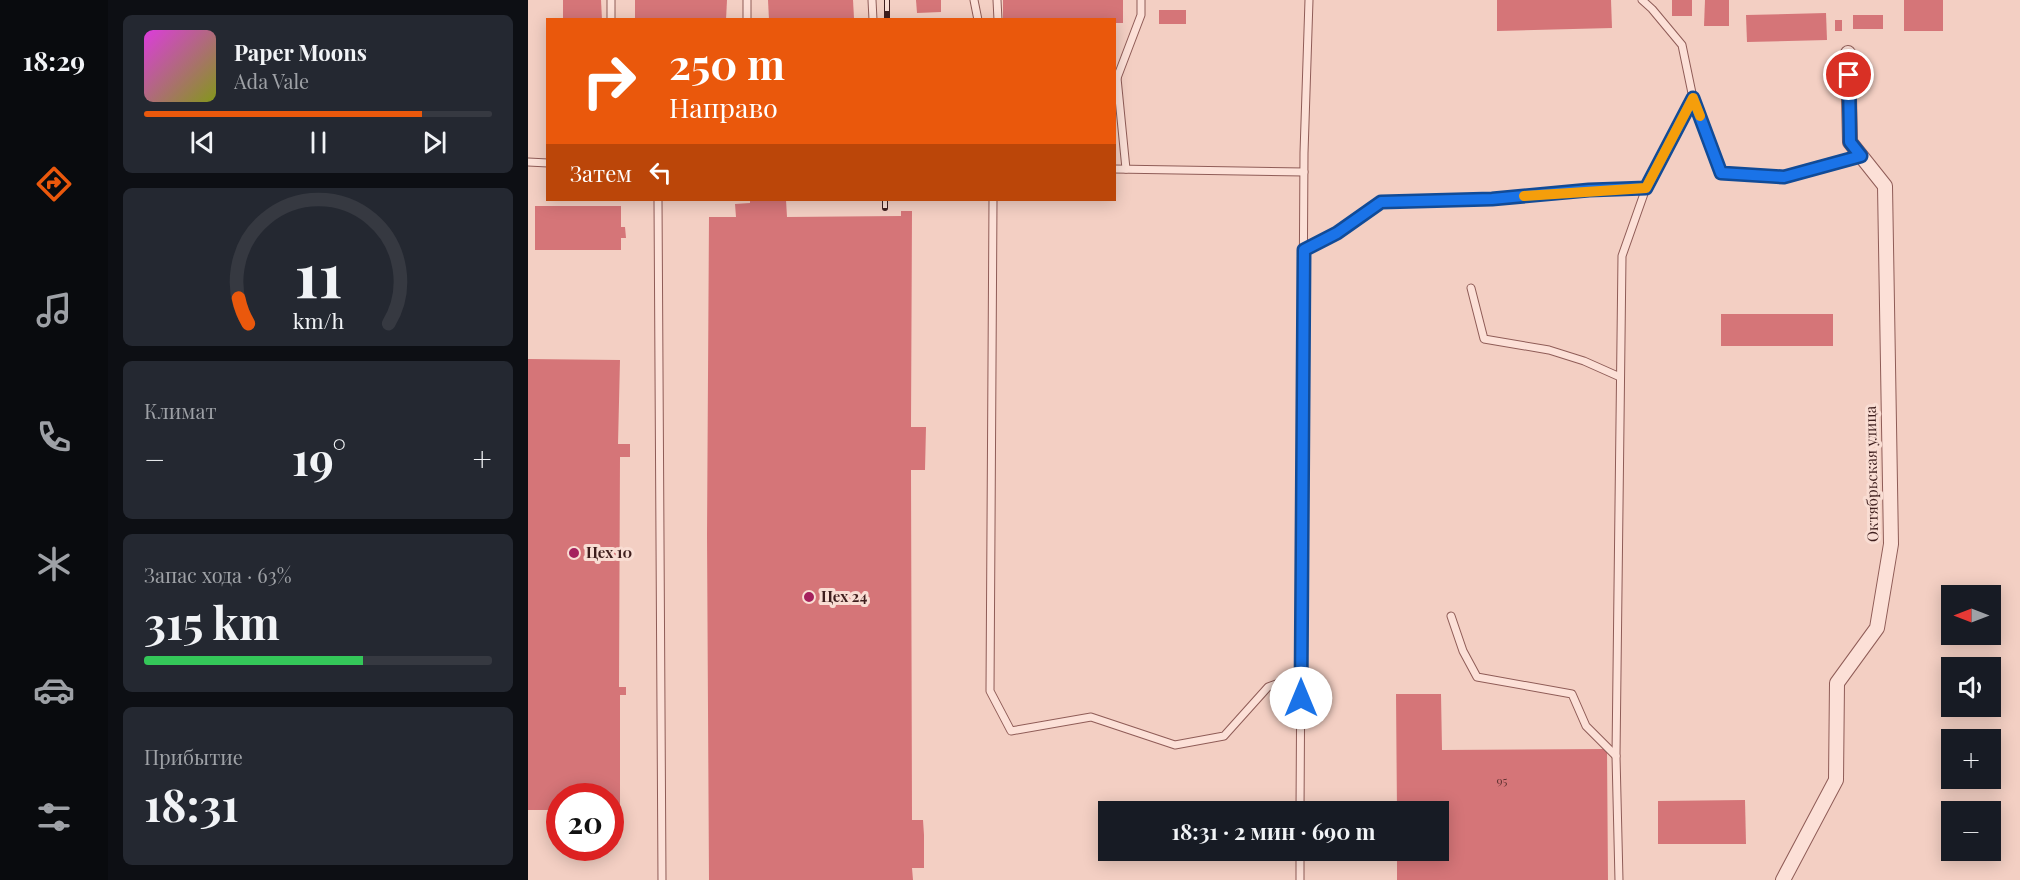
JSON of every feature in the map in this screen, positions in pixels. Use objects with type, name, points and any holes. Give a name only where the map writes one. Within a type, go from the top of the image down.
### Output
[{"type":"street","name":"Октябрьская улица","points":[[1783,880],[1836,780],[1837,683],[1877,628],[1891,544],[1884,186],[1850,142],[1848,52]]},
{"type":"lane","points":[[611,0],[611,18]]},
{"type":"lane","points":[[747,0],[747,18]]},
{"type":"lane","points":[[872,0],[873,18]]},
{"type":"lane","points":[[974,0],[978,18]]},
{"type":"lane","points":[[997,0],[998,18]]},
{"type":"lane","points":[[1126,169],[1116,78],[1141,15],[1141,0]]},
{"type":"lane","points":[[1300,801],[1304,172],[1309,0]]},
{"type":"lane","points":[[1642,0],[1682,45],[1693,98],[1721,173],[1784,177],[1861,156]]},
{"type":"lane","points":[[1619,880],[1616,756],[1622,256],[1646,188],[1693,98]]},
{"type":"lane","points":[[528,162],[546,163]]},
{"type":"lane","points":[[1116,169],[1304,172]]},
{"type":"lane","points":[[1304,250],[1337,233],[1381,202],[1492,199],[1589,190],[1646,188]]},
{"type":"lane","points":[[658,201],[662,880]]},
{"type":"lane","points":[[993,201],[990,691],[1011,730],[1091,717],[1174,744],[1224,736],[1268,687],[1301,675]]},
{"type":"lane","points":[[1471,288],[1484,339],[1549,350],[1584,361],[1620,377]]},
{"type":"lane","points":[[1451,616],[1463,651],[1477,677],[1572,694],[1586,726],[1616,756]]},
{"type":"lane","points":[[1300,861],[1300,880]]},
{"type":"building","points":[[563,0],[601,0],[602,18],[563,18]]},
{"type":"building","points":[[635,0],[727,0],[726,18],[635,18]]},
{"type":"building","points":[[768,0],[853,0],[854,18],[769,18]]},
{"type":"building","points":[[916,0],[941,0],[941,12],[917,13]]},
{"type":"building","points":[[1003,0],[1123,0],[1123,23],[1116,23],[1116,18],[1003,18]]},
{"type":"building","points":[[1497,0],[1611,0],[1612,28],[1497,31]]},
{"type":"building","points":[[1672,0],[1692,0],[1692,16],[1672,16]]},
{"type":"building","points":[[1705,0],[1729,0],[1729,26],[1704,26]]},
{"type":"building","points":[[1904,0],[1943,0],[1943,31],[1904,31]]},
{"type":"building","points":[[1159,10],[1186,10],[1186,24],[1159,24]]},
{"type":"building","points":[[1826,13],[1827,40],[1747,42],[1746,15]]},
{"type":"building","points":[[1853,15],[1883,15],[1883,29],[1853,29]]},
{"type":"building","points":[[1835,20],[1842,20],[1842,31],[1835,31]]},
{"type":"building","name":"Цех 24","points":[[750,201],[786,201],[787,217],[901,216],[901,211],[912,211],[911,427],[926,427],[925,470],[911,470],[912,820],[923,820],[924,835],[924,868],[912,868],[913,880],[709,880],[707,535],[709,217],[736,217],[735,204],[750,203]]},
{"type":"building","points":[[535,206],[621,206],[621,227],[625,227],[626,238],[621,238],[621,250],[535,250]]},
{"type":"building","points":[[1721,314],[1833,314],[1833,346],[1721,346]]},
{"type":"building","name":"Цех 10","points":[[528,359],[620,360],[618,444],[630,444],[630,457],[620,457],[619,687],[626,687],[626,695],[620,695],[620,783],[546,783],[546,810],[528,810]]},
{"type":"building","points":[[1396,694],[1441,694],[1442,750],[1607,749],[1608,880],[1397,880],[1397,861],[1449,861],[1449,801],[1397,801]]},
{"type":"building","points":[[1745,800],[1746,844],[1658,844],[1658,801]]},
{"type":"railway","points":[[887,0],[887,18]]},
{"type":"railway","points":[[885,201],[885,208]]},
{"type":"slow traffic","points":[[1524,196],[1646,188],[1693,98],[1700,116]]},
{"type":"place","name":"Цех 10","points":[[574,553]]},
{"type":"place","name":"Цех 24","points":[[809,597]]},
{"type":"route","points":[[1301,698],[1304,250],[1337,233],[1381,202],[1492,199],[1589,190],[1646,188],[1693,98],[1721,173],[1784,177],[1861,156],[1850,142],[1849,75]]}]
